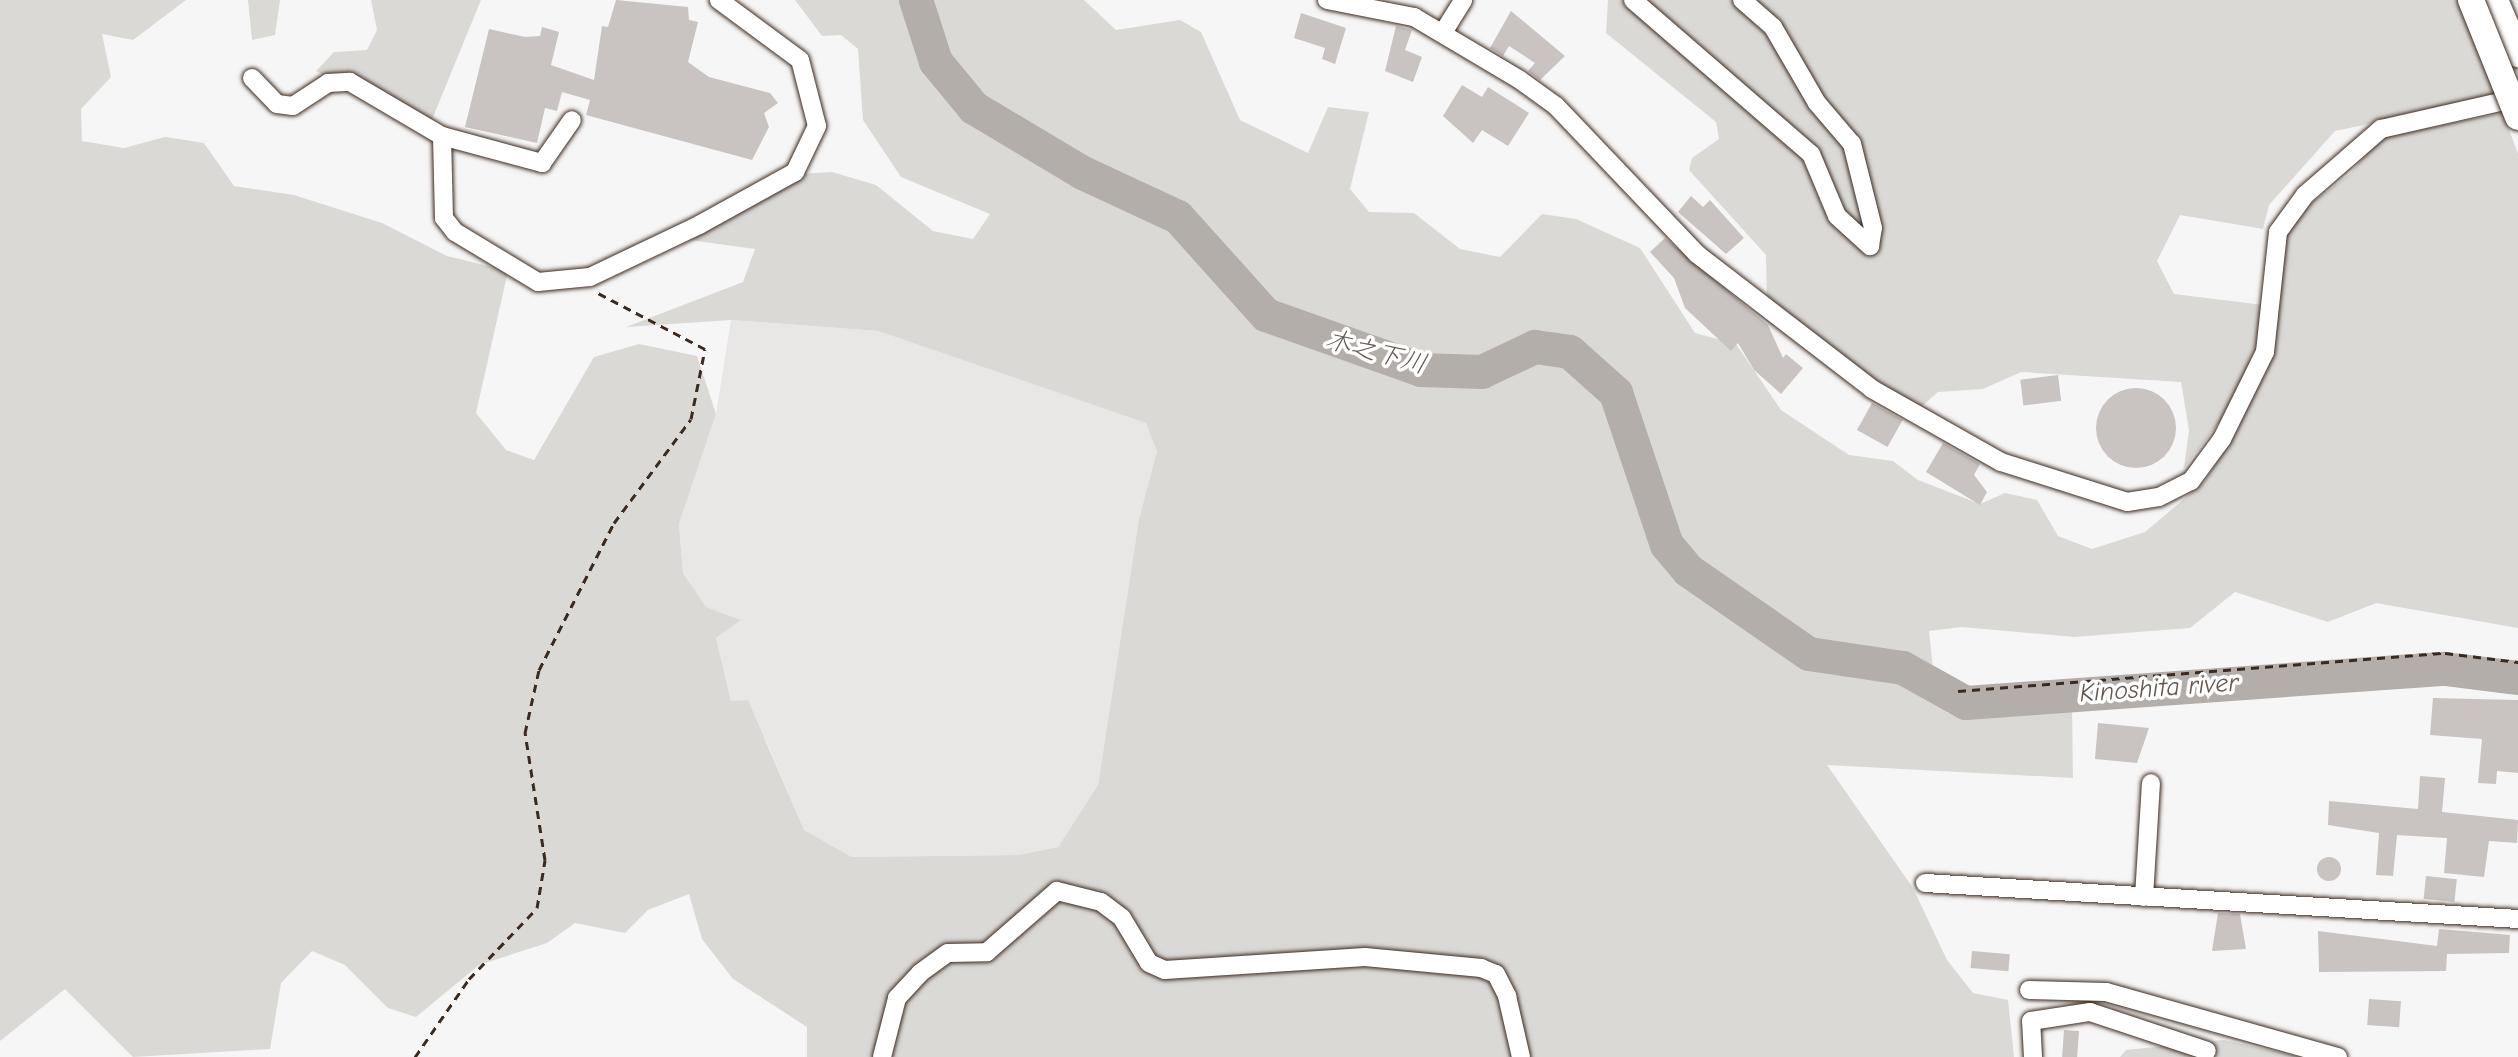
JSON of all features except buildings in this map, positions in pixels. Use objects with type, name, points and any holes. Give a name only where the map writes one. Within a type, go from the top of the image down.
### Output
[{"type":"main road","points":[[2471,0],[2518,117]]},
{"type":"main road","points":[[2495,0],[2518,54]]},
{"type":"street","points":[[442,136],[439,200],[455,232],[538,282],[590,277],[759,194],[795,172],[810,150],[817,126],[800,60],[719,0]]},
{"type":"street","points":[[1327,0],[1391,11],[1444,31],[1556,106],[1697,254],[1826,360],[2001,462],[2127,502],[2159,497],[2191,481],[2222,439],[2268,341],[2278,232],[2305,195],[2381,129],[2518,98]]},
{"type":"street","points":[[1444,31],[1463,0]]},
{"type":"street","points":[[1633,0],[1811,154],[1837,216],[1870,246],[1873,228],[1852,144],[1817,103],[1773,27],[1742,0]]},
{"type":"street","points":[[252,78],[277,104],[293,106],[328,83],[350,82],[442,136],[542,163],[572,120]]},
{"type":"street","points":[[2144,897],[2151,783]]},
{"type":"street","points":[[1925,883],[2518,919]]},
{"type":"street","points":[[882,1057],[897,998],[920,973],[948,953],[987,952],[1057,891],[1101,902],[1122,918],[1149,963],[1165,970],[1365,957],[1481,968],[1496,974],[1507,996],[1521,1057]]},
{"type":"street","points":[[2029,990],[2106,992],[2338,1057]]},
{"type":"street","points":[[2033,1057],[2031,1021],[2090,1012],[2207,1051]]},
{"type":"path","points":[[415,1057],[469,979],[537,908],[545,860],[525,733],[539,670],[614,523],[691,419],[705,349],[627,312],[598,294],[590,277]]},
{"type":"path","points":[[1958,691],[2445,653],[2518,662]]},
{"type":"shaded area","points":[[0,0],[186,0],[133,40],[102,34],[111,77],[81,109],[82,141],[124,148],[165,137],[204,143],[234,186],[294,195],[382,223],[447,256],[508,271],[476,413],[506,450],[534,460],[594,357],[639,344],[697,356],[716,414],[679,524],[683,573],[706,607],[741,620],[716,638],[731,701],[748,700],[804,830],[852,857],[1018,855],[1058,847],[1098,785],[1139,519],[1157,451],[1146,423],[878,331],[731,320],[626,327],[743,282],[755,249],[682,239],[801,174],[832,172],[876,185],[933,231],[973,239],[990,214],[901,177],[863,120],[858,49],[841,35],[822,36],[795,0],[1084,0],[1116,30],[1180,20],[1201,32],[1240,120],[1308,153],[1328,107],[1369,112],[1350,189],[1369,212],[1414,213],[1460,249],[1500,257],[1542,214],[1576,219],[1640,248],[1695,333],[1736,344],[1781,410],[1849,455],[1893,461],[1918,480],[1980,504],[2005,493],[2037,500],[2058,536],[2092,549],[2145,532],[2204,482],[2225,449],[2255,390],[2283,236],[2295,216],[2351,173],[2378,138],[2503,113],[2518,154],[2518,628],[2376,603],[2328,622],[2235,592],[2190,628],[2074,637],[1962,627],[1929,631],[1935,687],[1950,693],[1947,713],[2072,705],[2073,778],[1827,765],[1913,888],[1947,960],[1973,993],[2008,1000],[2014,1057],[807,1057],[807,1027],[733,979],[702,939],[689,894],[648,910],[625,933],[575,923],[547,943],[479,965],[416,1017],[388,1008],[345,965],[312,951],[281,983],[270,1049],[133,1057],[65,989],[0,1041]]},
{"type":"shaded area","points":[[248,0],[280,0],[275,35],[252,40]]},
{"type":"shaded area","points":[[371,0],[481,0],[431,122],[316,71],[334,52],[367,50],[377,30]]},
{"type":"shaded area","points":[[1608,0],[2457,0],[2497,97],[2335,131],[2269,205],[2263,229],[2180,215],[2157,261],[2174,294],[2264,305],[2261,335],[2234,403],[2184,468],[2189,430],[2181,382],[2021,372],[1983,389],[1938,392],[1921,407],[1833,356],[1767,302],[1766,255],[1689,170],[1692,158],[1719,139],[1716,122],[1606,33]]},
{"type":"shaded area","points":[[731,320],[878,331],[1147,423],[1157,451],[1139,519],[1098,785],[1058,847],[1018,855],[852,857],[804,830],[766,740],[731,701],[716,638],[740,620],[706,607],[683,573],[679,524],[716,414]]},
{"type":"shaded area","points":[[2224,1040],[2301,1057],[2120,1057],[2126,1050]]},
{"type":"waterway","name":"木之下川","points":[[916,0],[936,62],[974,108],[1083,173],[1178,217],[1266,315],[1421,370],[1482,372],[1535,347],[1570,352],[1616,393],[1667,545],[1689,571],[1809,654],[1903,668],[1966,703],[2445,669],[2518,678]]},
{"type":"water label","name":"Kinoshita river","points":[[2159,689]]}]
